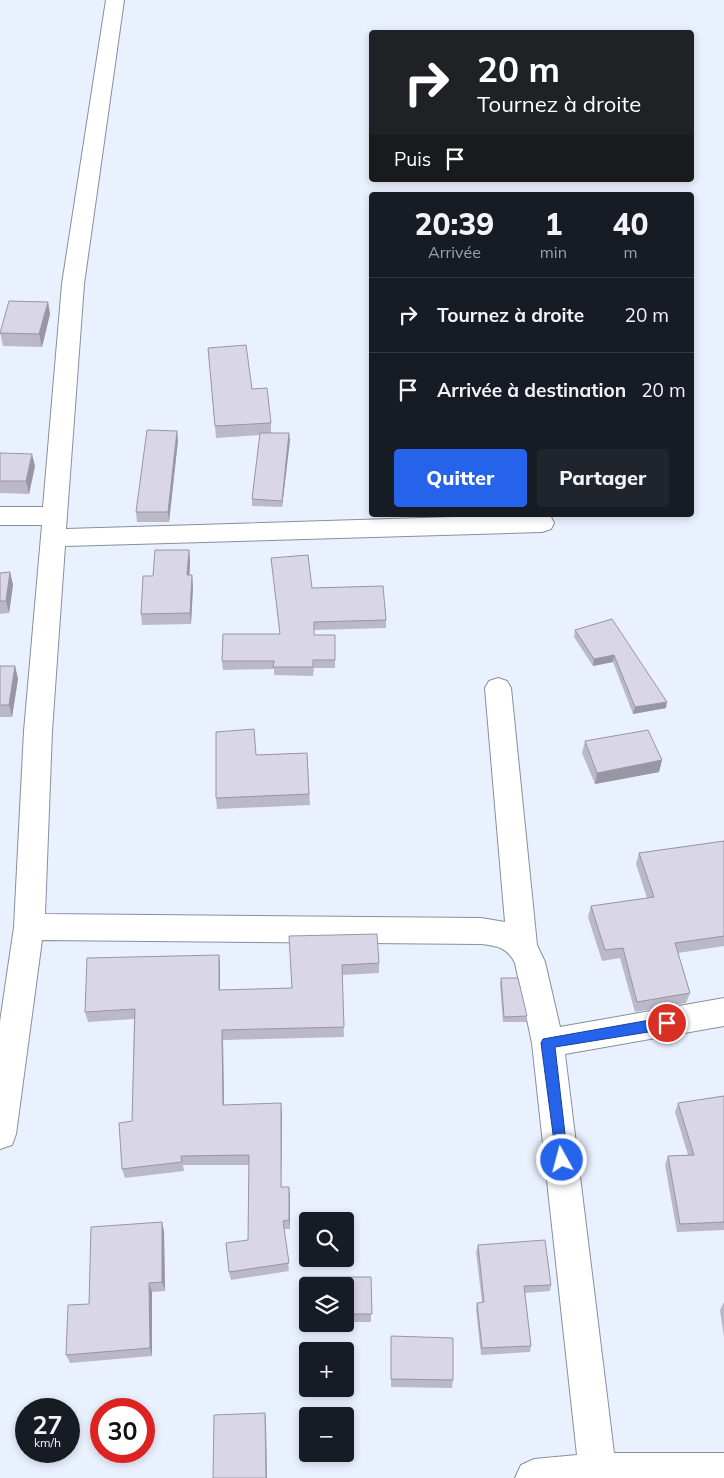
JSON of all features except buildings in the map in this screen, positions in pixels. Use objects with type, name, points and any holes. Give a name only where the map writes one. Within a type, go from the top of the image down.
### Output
[{"type":"street","points":[[0,1134],[29,927],[38,731],[73,284],[115,0]]},
{"type":"street","points":[[0,516],[54,527],[542,523]]},
{"type":"street","points":[[498,688],[522,946],[530,962],[548,1043],[598,1475]]},
{"type":"street","points":[[29,927],[481,931],[498,933],[514,939],[522,946]]},
{"type":"street","points":[[548,1043],[724,1012]]},
{"type":"street","points":[[534,1478],[724,1472]]},
{"type":"route","points":[[562,1160],[548,1043],[667,1023]]}]
